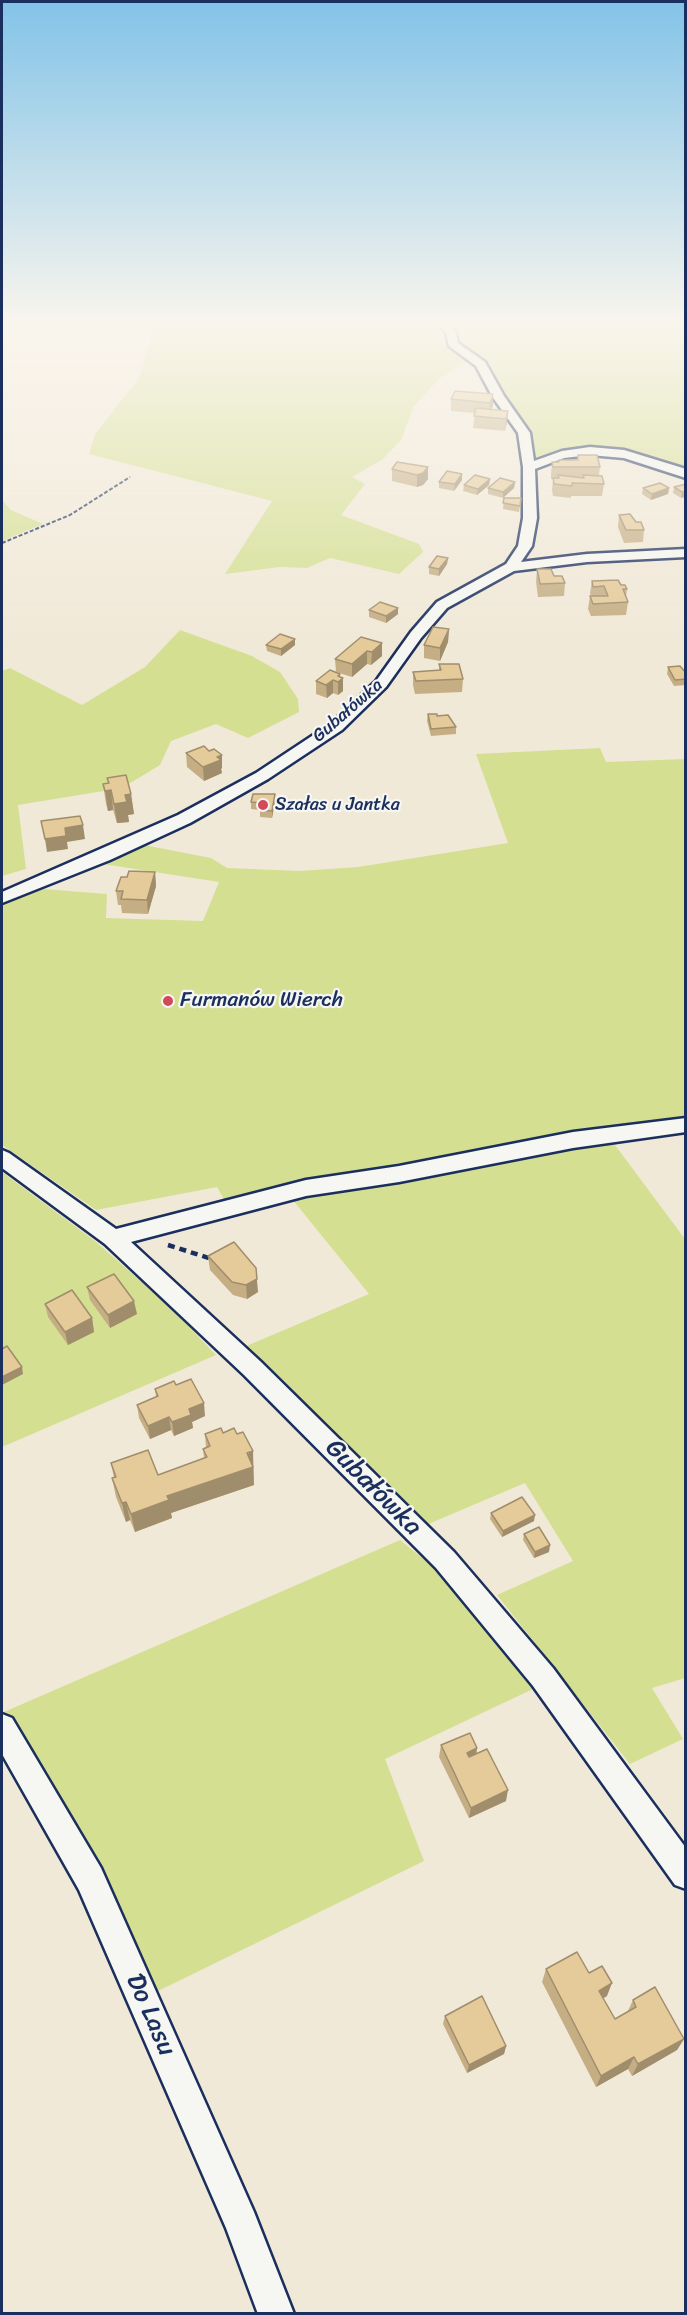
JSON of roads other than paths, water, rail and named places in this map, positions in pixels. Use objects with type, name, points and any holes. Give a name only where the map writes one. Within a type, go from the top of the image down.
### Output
[{"type":"street","points":[[511,567],[525,546],[530,518],[529,467],[522,430]]},
{"type":"street","points":[[529,467],[562,455],[590,451],[624,454],[655,462],[686,474]]},
{"type":"street","name":"Gubałówka","points":[[2,898],[94,861],[184,819],[298,753],[336,727],[381,684],[416,635],[442,605],[511,567],[587,558],[686,554]]},
{"type":"street","points":[[113,1238],[306,1188],[399,1174],[573,1140],[686,1125]]},
{"type":"street","name":"Gubałówka","points":[[2,1158],[113,1238],[252,1368],[445,1560],[543,1677],[686,1874]]},
{"type":"street","name":"Do Lasu","points":[[2,1728],[90,1880],[242,2224],[276,2313]]},
{"type":"place","name":"Szałas u Jantka","points":[[263,805]]},
{"type":"place","name":"Furmanów Wierch","points":[[168,1001]]}]
